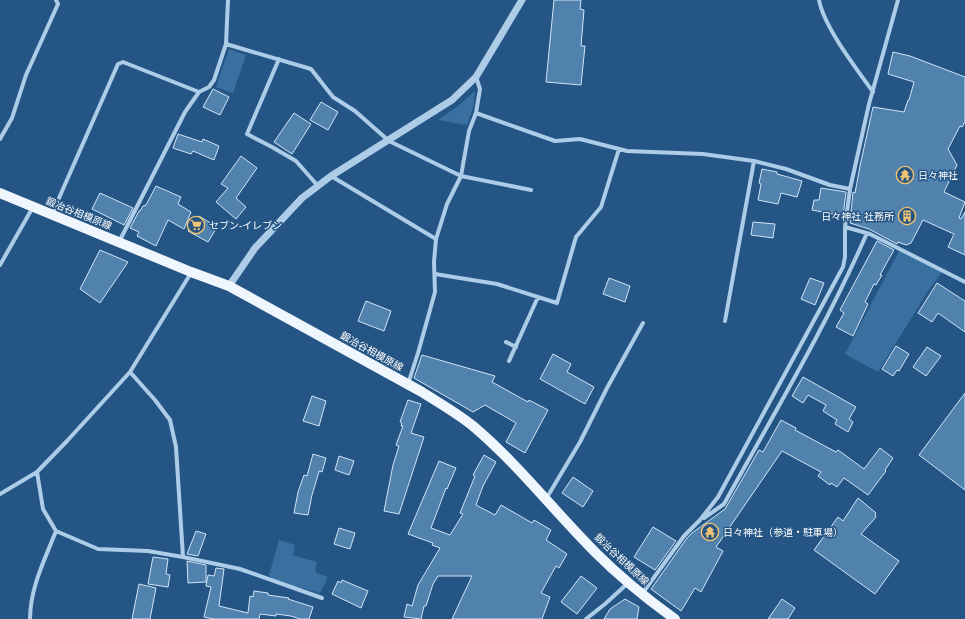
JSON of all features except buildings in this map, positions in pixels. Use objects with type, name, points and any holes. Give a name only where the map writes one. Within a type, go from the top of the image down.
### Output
[{"type":"main road","name":"鍛冶谷相模原線","points":[[0,193],[229,286],[452,411],[471,425],[512,463],[596,553],[628,583],[675,619]]},
{"type":"street","points":[[0,139],[12,118],[26,75],[58,4],[56,0]]},
{"type":"street","points":[[119,242],[185,112],[199,92],[209,87],[214,80],[226,44],[228,0]]},
{"type":"street","points":[[229,286],[255,248],[302,198],[331,176],[389,141],[452,100],[476,77],[522,0]]},
{"type":"street","points":[[819,0],[821,11],[834,34],[873,92]]},
{"type":"street","points":[[642,595],[684,536],[700,520],[718,497],[771,402],[843,267],[845,257],[845,227],[850,189],[873,92],[898,0]]},
{"type":"street","points":[[226,44],[311,69],[332,97],[355,111],[389,141],[461,176],[531,190]]},
{"type":"street","points":[[279,60],[247,134],[272,146],[296,161],[318,186]]},
{"type":"street","points":[[52,215],[118,64],[123,62],[199,92]]},
{"type":"street","points":[[408,385],[435,292],[434,262],[436,239],[446,204],[461,176],[470,131],[476,113],[480,89],[476,77]]},
{"type":"street","points":[[476,113],[555,141],[580,138],[627,151],[703,154],[754,161],[786,168],[830,185],[850,189]]},
{"type":"street","points":[[435,274],[497,284],[557,303],[576,237],[601,207],[618,149]]},
{"type":"street","points":[[725,321],[754,161]]},
{"type":"street","points":[[331,176],[436,239]]},
{"type":"street","points":[[0,265],[33,207]]},
{"type":"street","points":[[845,227],[867,233],[965,282]]},
{"type":"street","points":[[700,520],[724,504],[824,323],[867,233]]},
{"type":"street","points":[[845,257],[855,260]]},
{"type":"street","points":[[0,494],[37,472],[130,372],[192,272]]},
{"type":"street","points":[[509,361],[538,297]]},
{"type":"street","points":[[816,319],[824,323]]},
{"type":"street","points":[[546,499],[580,442],[607,388],[643,323]]},
{"type":"street","points":[[506,342],[516,347]]},
{"type":"street","points":[[130,372],[155,400],[170,420],[176,447],[183,557]]},
{"type":"street","points":[[771,402],[778,406]]},
{"type":"street","points":[[749,441],[757,444]]},
{"type":"street","points":[[37,472],[43,509],[56,531],[98,549],[148,551],[240,569],[322,598]]},
{"type":"street","points":[[30,619],[36,584],[56,531]]},
{"type":"street","points":[[586,619],[628,583]]},
{"type":"shaded area","points":[[229,49],[246,55],[233,93],[216,87]]},
{"type":"shaded area","points":[[475,91],[474,105],[467,125],[438,120],[458,106]]},
{"type":"shaded area","points":[[899,251],[942,272],[928,291],[878,372],[845,354]]},
{"type":"shaded area","points":[[279,540],[295,545],[293,555],[317,562],[315,572],[328,577],[320,593],[275,581],[269,575]]},
{"type":"place","name":"日々神社","points":[[905,175]]},
{"type":"place","name":"日々神社 社務所","points":[[907,216]]},
{"type":"place","name":"セブン-イレブン","points":[[196,225]]},
{"type":"place","name":"日々神社（参道・駐車場）","points":[[710,532]]}]
